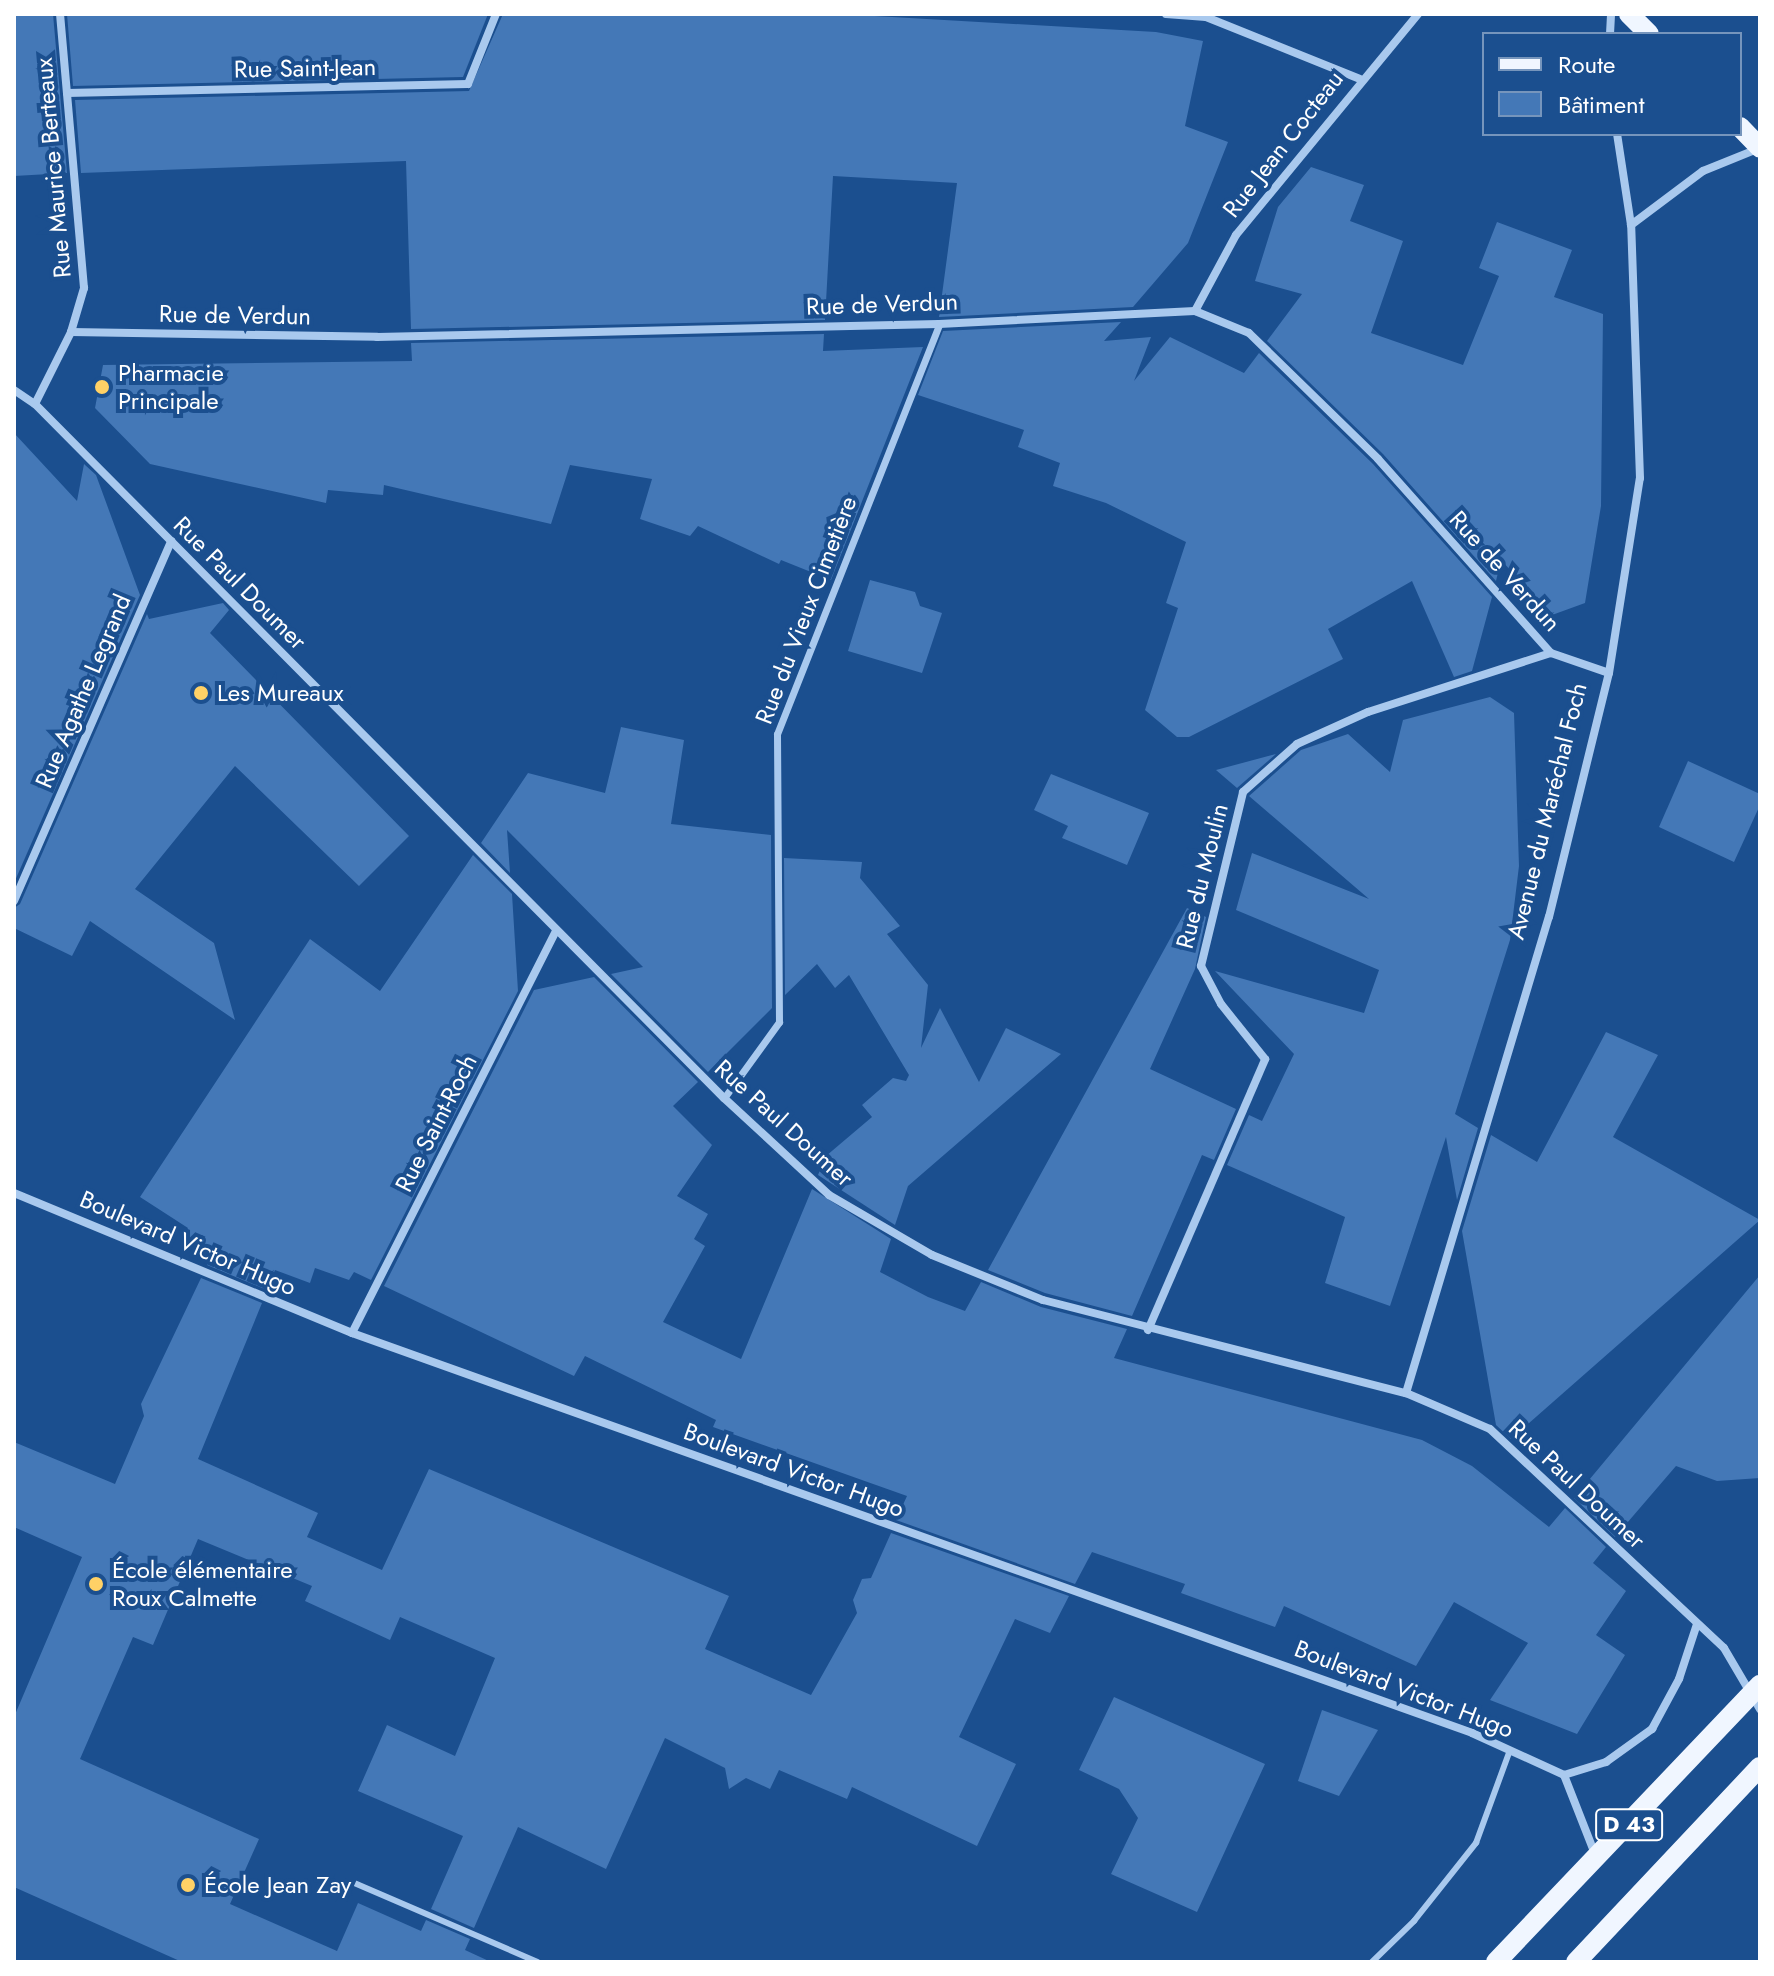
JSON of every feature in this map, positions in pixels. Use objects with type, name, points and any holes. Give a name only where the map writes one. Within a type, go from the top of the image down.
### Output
[{"type":"main road","points":[[1629,14],[1647,32]]},
{"type":"main road","points":[[1742,129],[1760,148]]},
{"type":"main road","name":"D 43","points":[[1496,1962],[1757,1696]]},
{"type":"main road","name":"D 43","points":[[1576,1962],[1760,1767]]},
{"type":"street","name":"Rue Maurice Berteaux","points":[[35,404],[71,332],[85,271],[60,14]]},
{"type":"street","name":"Rue Saint-Jean","points":[[67,93],[468,84],[496,14]]},
{"type":"street","points":[[1166,14],[1206,17],[1360,79]]},
{"type":"street","name":"Rue Jean Cocteau","points":[[1195,311],[1236,235],[1360,79],[1418,14]]},
{"type":"street","name":"Avenue du Maréchal Foch","points":[[1406,1393],[1549,917],[1609,673],[1640,478],[1631,225],[1617,136]]},
{"type":"street","points":[[1631,225],[1703,171],[1760,148]]},
{"type":"street","name":"Rue de Verdun","points":[[71,332],[377,337],[939,324],[1195,311],[1249,333],[1378,459],[1551,653]]},
{"type":"street","name":"Rue du Vieux Cimetière","points":[[724,1098],[779,1022],[777,734],[939,324]]},
{"type":"street","name":"Rue Paul Doumer","points":[[14,390],[35,404],[556,931],[724,1098],[829,1195],[932,1255],[1043,1300],[1148,1330],[1406,1393],[1490,1429],[1732,1658],[1757,1696]]},
{"type":"street","name":"Rue Agathe Legrand","points":[[14,901],[171,541]]},
{"type":"street","points":[[1551,653],[1609,673]]},
{"type":"street","name":"Rue du Moulin","points":[[1148,1330],[1265,1059],[1221,1004],[1201,966],[1243,792],[1297,744],[1354,718],[1551,653]]},
{"type":"street","name":"Rue Saint-Roch","points":[[352,1333],[556,931]]},
{"type":"street","name":"Boulevard Victor Hugo","points":[[14,1193],[352,1333],[1510,1750],[1564,1775]]},
{"type":"street","points":[[1597,1859],[1564,1775],[1606,1762],[1652,1729],[1679,1679],[1697,1624]]},
{"type":"lane","points":[[1372,1962],[1414,1921],[1476,1843],[1510,1750]]},
{"type":"lane","points":[[352,1882],[538,1962]]},
{"type":"building","points":[[14,14],[53,14],[67,173],[14,176]]},
{"type":"building","points":[[67,14],[488,14],[463,77],[73,86]]},
{"type":"building","points":[[503,14],[840,14],[1156,32],[1203,41],[1185,126],[1228,142],[1188,243],[1133,307],[939,317],[957,183],[833,176],[825,320],[411,329],[406,161],[81,173],[75,100],[469,91]]},
{"type":"building","points":[[1311,167],[1364,185],[1350,221],[1403,241],[1371,333],[1463,365],[1499,276],[1479,268],[1497,222],[1572,250],[1554,297],[1603,314],[1601,506],[1585,603],[1552,615],[1501,560],[1496,581],[1383,454],[1267,341],[1302,294],[1255,281],[1278,207]]},
{"type":"building","points":[[1121,322],[1104,341],[1151,337],[1134,381],[1170,337],[1244,373],[1259,353],[1373,464],[1492,597],[1472,671],[1454,677],[1412,581],[1328,629],[1343,659],[1189,737],[1177,737],[1145,710],[1178,608],[1166,603],[1186,542],[1106,503],[1053,486],[1060,463],[1018,447],[1024,430],[918,395],[943,331]]},
{"type":"building","points":[[824,334],[823,351],[923,347],[831,580],[781,560],[779,564],[698,526],[690,536],[640,519],[652,479],[570,465],[551,524],[384,485],[383,495],[328,490],[326,503],[150,464],[95,408],[103,365],[412,361],[411,343]]},
{"type":"building","points":[[14,433],[77,501],[84,464],[96,475],[140,595],[14,883]]},
{"type":"building","points":[[870,580],[915,592],[920,606],[942,613],[922,673],[848,651]]},
{"type":"building","points":[[223,603],[229,610],[210,633],[409,836],[359,886],[235,766],[135,889],[214,943],[235,1020],[90,921],[72,956],[14,928],[14,908],[20,904],[147,614],[149,619]]},
{"type":"building","points":[[1490,697],[1514,713],[1519,866],[1510,940],[1455,1114],[1478,1128],[1457,1200],[1446,1137],[1390,1306],[1325,1283],[1345,1217],[1227,1165],[1249,1115],[1262,1121],[1294,1054],[1215,971],[1364,1013],[1379,970],[1236,910],[1252,853],[1369,899],[1249,796],[1301,750],[1348,734],[1390,772],[1403,720]]},
{"type":"building","points":[[621,727],[684,740],[671,824],[771,835],[772,1008],[708,1072],[611,974],[643,967],[507,830],[510,873],[481,843],[528,773],[605,793]]},
{"type":"building","points":[[1276,754],[1237,788],[1216,770]]},
{"type":"building","points":[[1688,761],[1760,794],[1760,805],[1734,862],[1659,827]]},
{"type":"building","points":[[1051,774],[1149,813],[1127,865],[1062,838],[1068,826],[1034,810]]},
{"type":"building","points":[[473,855],[512,894],[518,991],[371,1280],[354,1272],[349,1280],[315,1268],[310,1283],[275,1270],[267,1290],[207,1265],[214,1248],[183,1237],[188,1228],[140,1197],[310,939],[380,991]]},
{"type":"building","points":[[784,858],[862,862],[860,878],[900,926],[887,934],[928,985],[921,1048],[940,1008],[979,1082],[1006,1028],[1061,1054],[908,1186],[895,1225],[818,1175],[826,1156],[872,1117],[862,1105],[893,1078],[906,1081],[909,1075],[849,975],[835,988],[817,964],[785,995]]},
{"type":"building","points":[[1187,908],[1206,917],[1195,969],[1150,1069],[1236,1109],[1214,1160],[1202,1155],[1132,1316],[1045,1293],[988,1270]]},
{"type":"building","points":[[594,977],[698,1082],[673,1106],[712,1145],[677,1196],[708,1214],[694,1239],[705,1246],[663,1322],[741,1359],[812,1189],[891,1239],[880,1272],[928,1297],[965,1311],[981,1282],[1041,1307],[1127,1329],[1114,1358],[1422,1440],[1472,1466],[1549,1527],[1565,1508],[1606,1547],[1593,1563],[1626,1591],[1596,1635],[1625,1655],[1577,1734],[1490,1700],[1528,1643],[1454,1602],[1416,1666],[1284,1606],[1275,1627],[1181,1593],[1185,1584],[1092,1552],[1075,1584],[896,1520],[907,1496],[713,1427],[716,1420],[585,1356],[574,1376],[384,1286],[534,990]]},
{"type":"building","points":[[1606,1032],[1658,1055],[1613,1137],[1760,1220],[1511,1439],[1496,1425],[1462,1231],[1491,1135],[1537,1162]]},
{"type":"building","points":[[1760,1275],[1760,1478],[1717,1481],[1676,1466],[1615,1537],[1574,1498]]},
{"type":"building","points":[[201,1278],[262,1303],[198,1459],[318,1513],[307,1537],[382,1570],[429,1469],[729,1596],[705,1649],[811,1695],[857,1613],[853,1600],[862,1579],[871,1578],[891,1533],[1069,1596],[1050,1633],[1015,1619],[959,1737],[1016,1764],[977,1846],[852,1787],[847,1799],[779,1770],[770,1789],[746,1778],[729,1789],[725,1768],[665,1738],[606,1869],[518,1827],[474,1928],[431,1909],[463,1836],[358,1791],[387,1725],[455,1756],[495,1658],[400,1617],[390,1640],[305,1601],[312,1586],[198,1539],[153,1645],[133,1637],[80,1759],[259,1839],[230,1904],[337,1951],[358,1903],[421,1931],[426,1920],[470,1939],[465,1950],[491,1962],[182,1962],[14,1887],[14,1717],[82,1557],[14,1527],[14,1442],[115,1484],[144,1416],[141,1404]]},
{"type":"building","points":[[1114,1697],[1265,1764],[1197,1912],[1111,1874],[1138,1818],[1119,1789],[1079,1770]]},
{"type":"building","points":[[1322,1710],[1378,1730],[1339,1796],[1298,1781]]},
{"type":"place","name":"Pharmacie Principale","points":[[102,387]]},
{"type":"place","name":"Les Mureaux","points":[[201,693]]},
{"type":"place","name":"École élémentaire Roux Calmette","points":[[96,1584]]},
{"type":"place","name":"École Jean Zay","points":[[188,1885]]}]
